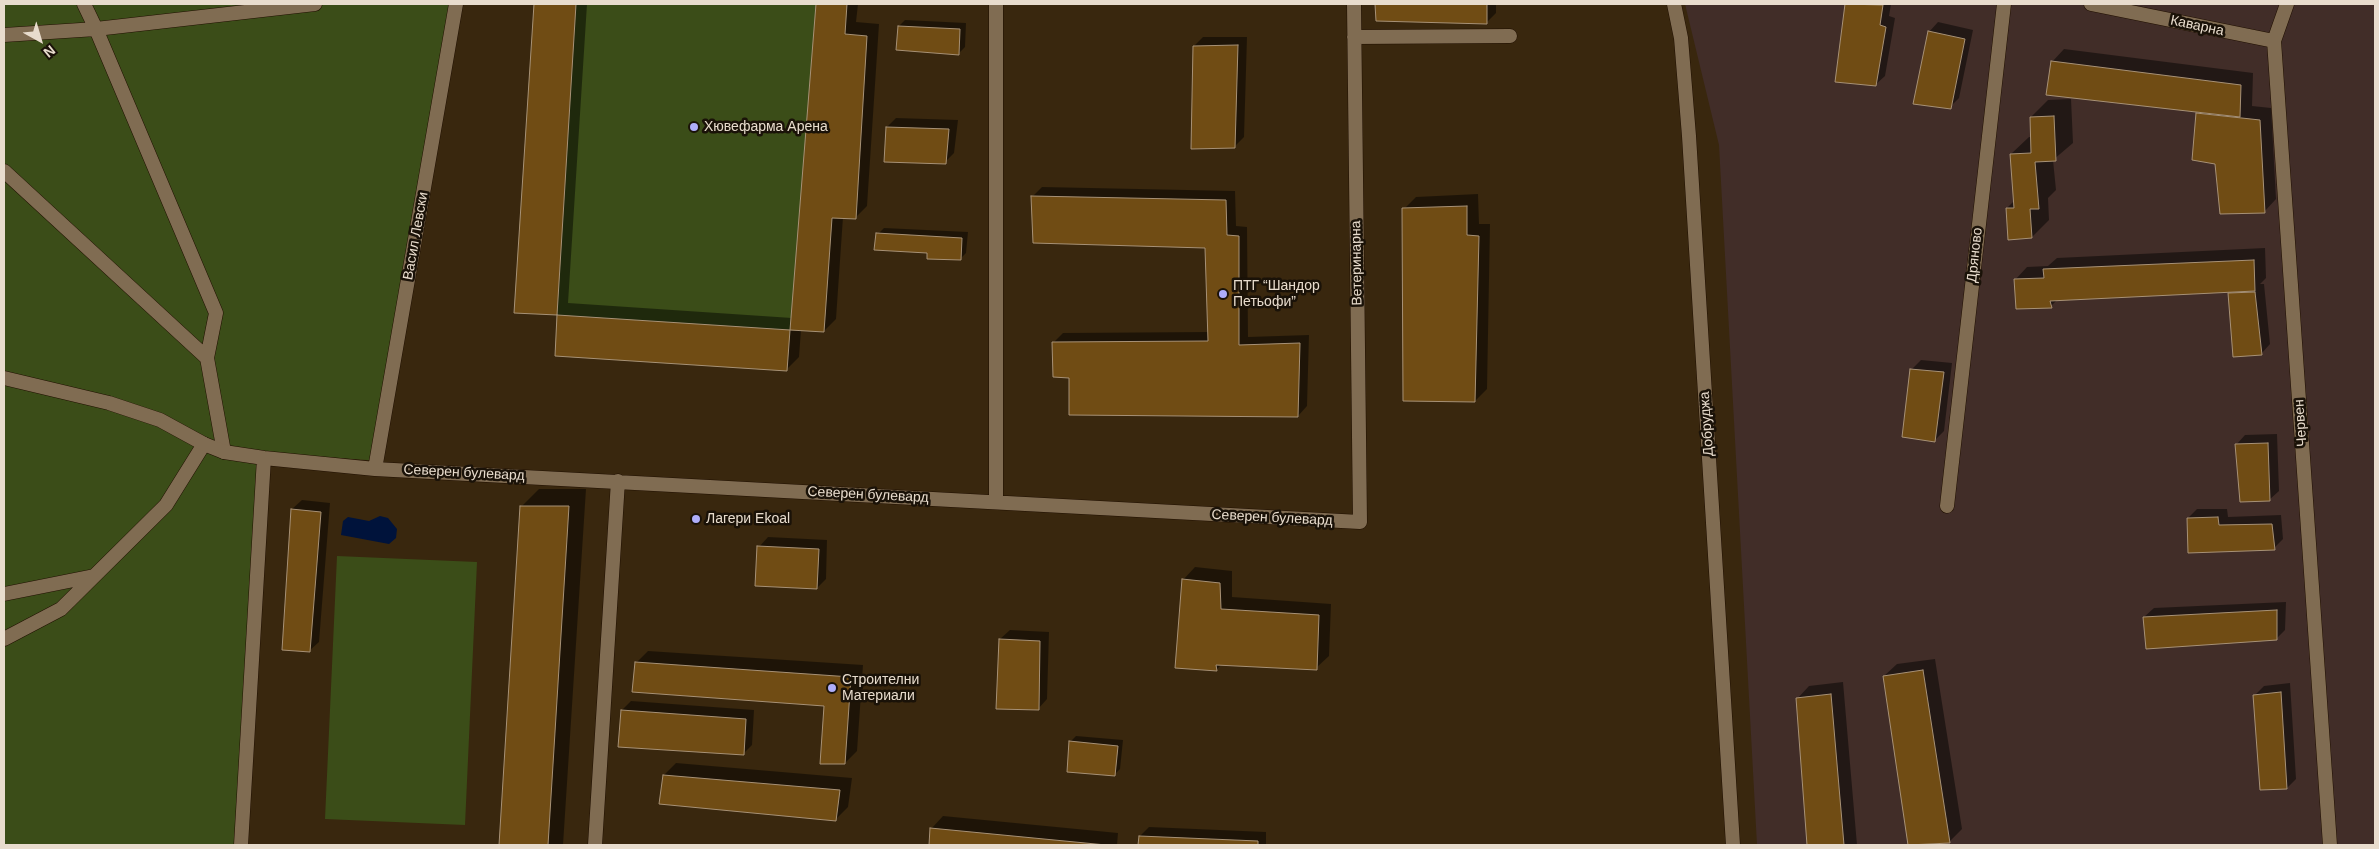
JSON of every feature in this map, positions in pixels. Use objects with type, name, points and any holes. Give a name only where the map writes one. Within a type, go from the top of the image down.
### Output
[{"type":"street","points":[[84,4],[216,313],[207,358],[224,452]]},
{"type":"street","points":[[4,35],[96,29],[315,4]]},
{"type":"street","name":"Васил Левски","points":[[376,469],[456,4]]},
{"type":"street","points":[[996,4],[996,502]]},
{"type":"street","name":"Ветеринарна","points":[[1354,4],[1360,522]]},
{"type":"street","name":"Добруджа","points":[[1674,4],[1681,38],[1689,136],[1733,845]]},
{"type":"street","name":"Дряново","points":[[1947,506],[2004,4]]},
{"type":"street","name":"Каварна","points":[[2092,4],[2274,42]]},
{"type":"street","name":"Червен","points":[[2287,4],[2274,42],[2330,845]]},
{"type":"street","points":[[1354,37],[1510,36]]},
{"type":"street","points":[[4,171],[207,358]]},
{"type":"street","name":"Северен булевард","points":[[4,378],[110,403],[160,420],[204,444],[224,452],[264,458],[376,469],[1360,522]]},
{"type":"street","points":[[4,639],[61,609],[166,505],[204,444]]},
{"type":"street","points":[[241,845],[264,458]]},
{"type":"street","points":[[595,845],[618,481]]},
{"type":"street","points":[[4,594],[94,576]]},
{"type":"shaded area","points":[[1685,4],[2375,4],[2375,845],[1757,845],[1719,145]]},
{"type":"green space","points":[[4,4],[452,4],[380,461],[258,452],[234,845],[4,845]]},
{"type":"green space","name":"Хювефарма Арена","points":[[534,4],[847,4],[845,34],[867,36],[856,219],[832,218],[824,332],[790,330],[787,371],[555,356],[557,315],[514,313]]},
{"type":"green space","points":[[337,556],[477,562],[465,825],[325,819]]},
{"type":"water","points":[[380,516],[388,518],[397,529],[396,538],[389,544],[341,535],[343,521],[348,517],[369,521]]},
{"type":"building","points":[[534,4],[576,4],[557,315],[514,313]]},
{"type":"building","points":[[816,4],[847,4],[845,34],[867,36],[856,219],[832,218],[824,332],[790,330]]},
{"type":"building","points":[[1375,4],[1487,4],[1487,24],[1376,21]]},
{"type":"building","points":[[1845,4],[1883,5],[1880,25],[1886,27],[1876,86],[1835,82]]},
{"type":"building","points":[[898,26],[960,29],[959,55],[896,50]]},
{"type":"building","points":[[1928,31],[1965,39],[1951,109],[1913,104]]},
{"type":"building","points":[[1238,45],[1235,148],[1191,149],[1193,46]]},
{"type":"building","points":[[2051,61],[2241,85],[2240,117],[2046,95]]},
{"type":"building","points":[[2196,113],[2260,120],[2265,213],[2220,214],[2215,164],[2192,160]]},
{"type":"building","points":[[2054,116],[2056,161],[2035,162],[2039,209],[2030,209],[2032,238],[2008,240],[2006,208],[2014,208],[2010,154],[2031,153],[2030,117]]},
{"type":"building","points":[[886,127],[949,129],[946,164],[884,162]]},
{"type":"building","name":"ПТГ “Шандор Петьофи”","points":[[1031,196],[1226,200],[1227,235],[1239,236],[1239,345],[1300,343],[1298,417],[1069,415],[1069,378],[1053,377],[1052,342],[1208,341],[1205,248],[1033,243]]},
{"type":"building","points":[[1467,206],[1467,235],[1479,236],[1475,402],[1403,401],[1402,208]]},
{"type":"building","points":[[876,233],[962,238],[961,260],[927,259],[927,253],[874,250]]},
{"type":"building","points":[[2254,260],[2255,291],[2050,301],[2052,308],[2016,309],[2014,279],[2044,278],[2043,269]]},
{"type":"building","points":[[2255,292],[2262,355],[2233,357],[2228,293]]},
{"type":"building","points":[[557,315],[790,330],[787,371],[555,356]]},
{"type":"building","points":[[1910,369],[1944,372],[1935,442],[1902,437]]},
{"type":"building","points":[[2268,443],[2270,501],[2240,502],[2235,444]]},
{"type":"building","points":[[520,506],[569,506],[548,845],[499,845]]},
{"type":"building","points":[[291,509],[321,512],[310,652],[282,650]]},
{"type":"building","points":[[2218,517],[2219,525],[2272,524],[2275,550],[2188,553],[2187,518]]},
{"type":"building","points":[[757,546],[819,549],[817,589],[755,586]]},
{"type":"building","points":[[1182,579],[1220,583],[1221,609],[1319,615],[1317,670],[1216,665],[1217,671],[1175,668]]},
{"type":"building","points":[[2277,610],[2277,640],[2146,649],[2143,617]]},
{"type":"building","points":[[999,639],[1040,641],[1039,710],[996,709]]},
{"type":"building","points":[[635,662],[851,677],[845,764],[820,764],[824,706],[632,692]]},
{"type":"building","points":[[1923,670],[1950,843],[1908,845],[1883,676]]},
{"type":"building","points":[[2281,692],[2287,789],[2260,790],[2253,695]]},
{"type":"building","points":[[1831,694],[1844,845],[1807,845],[1796,698]]},
{"type":"building","points":[[621,710],[746,719],[744,755],[618,747]]},
{"type":"building","points":[[1069,741],[1118,746],[1115,776],[1067,772]]},
{"type":"building","points":[[663,775],[840,790],[836,821],[659,804]]},
{"type":"building","points":[[930,828],[1106,845],[929,845]]},
{"type":"building","points":[[1139,836],[1258,841],[1258,845],[1138,845]]},
{"type":"place","name":"Хювефарма Арена","points":[[694,127]]},
{"type":"place","name":"ПТГ “Шандор Петьофи”","points":[[1223,294]]},
{"type":"place","name":"Лагери Ekoal","points":[[696,519]]},
{"type":"place","name":"Строителни Материали","points":[[832,688]]}]
